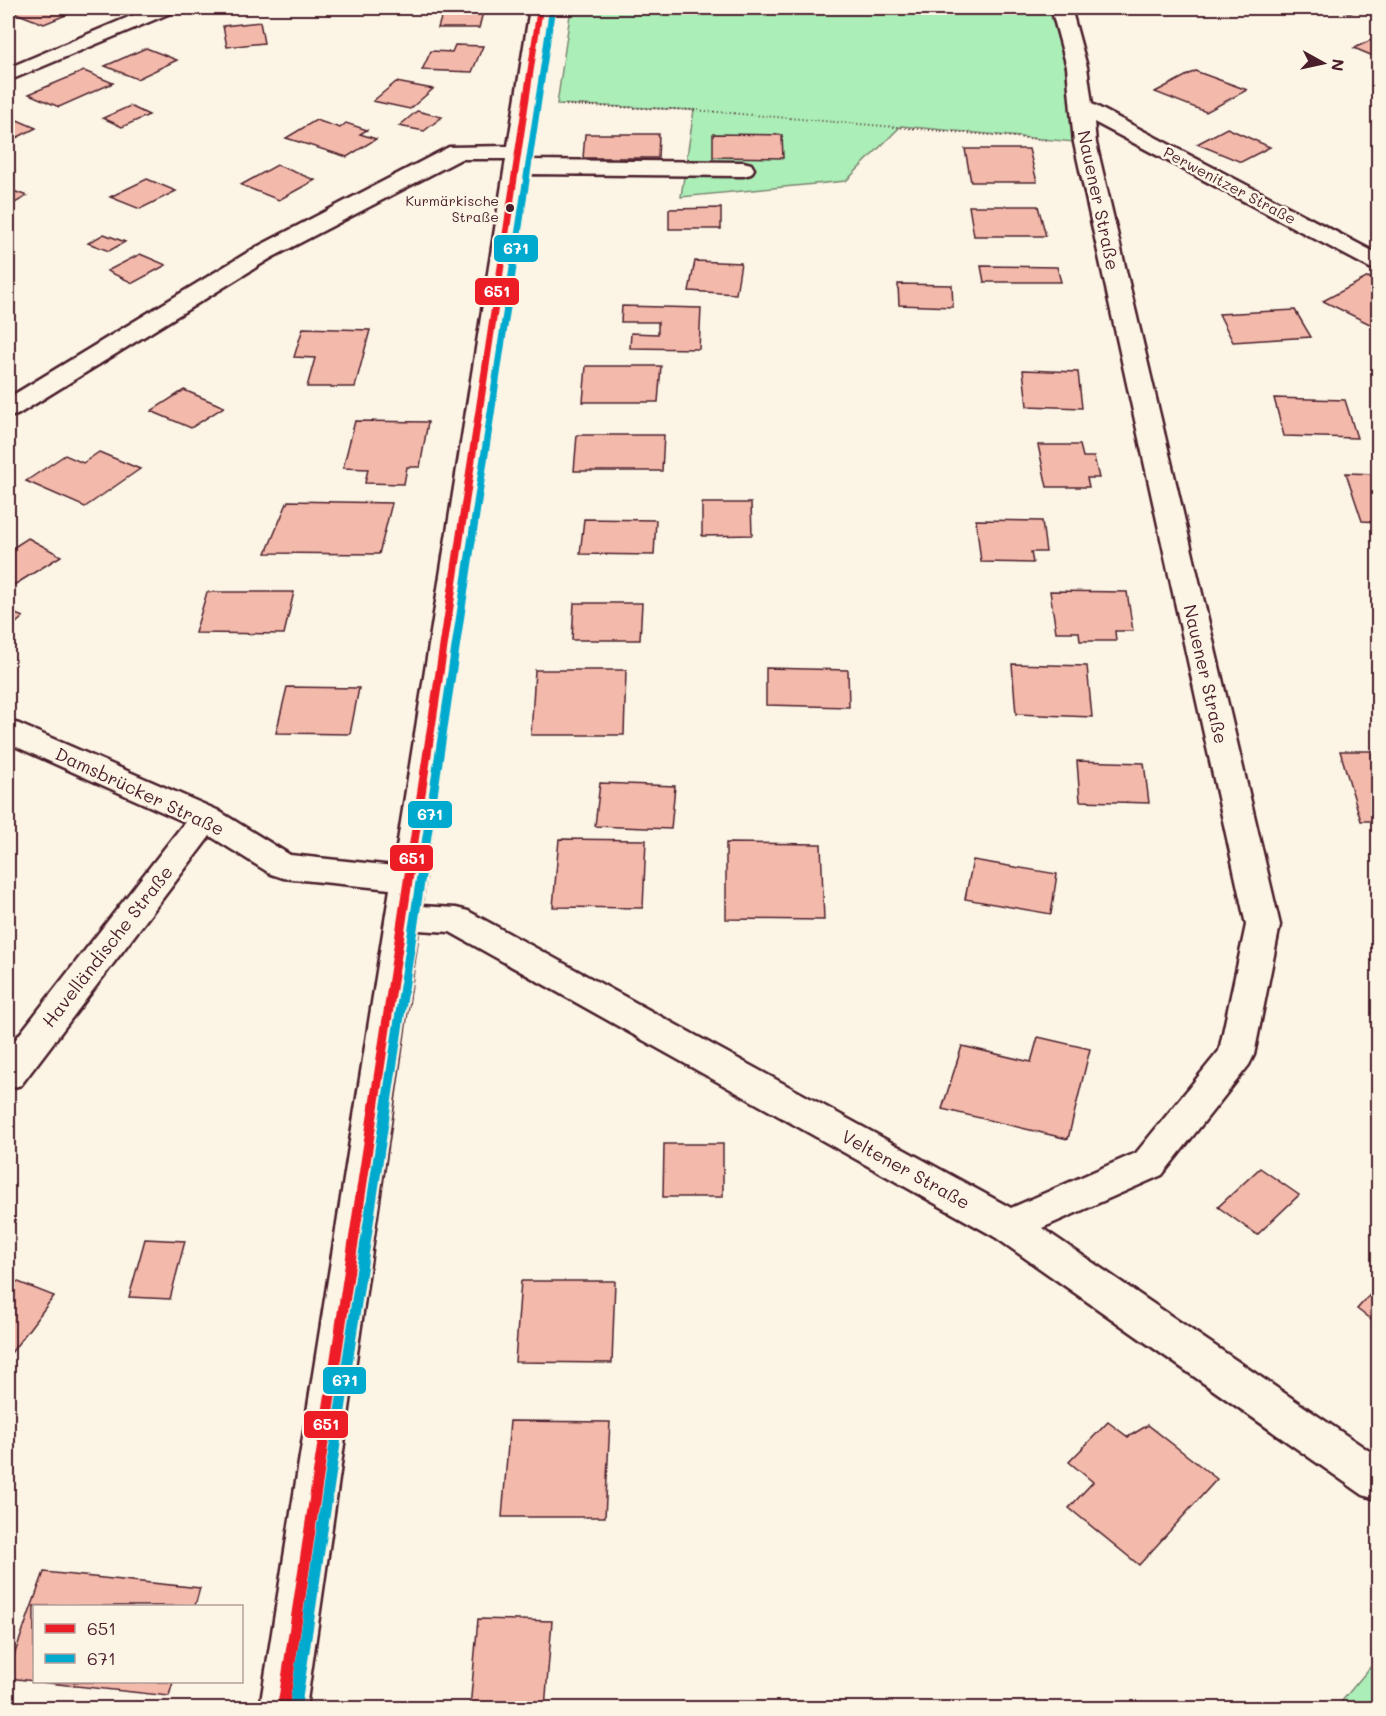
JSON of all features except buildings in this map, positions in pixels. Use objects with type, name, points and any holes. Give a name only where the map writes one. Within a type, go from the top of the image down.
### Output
[{"type":"street","points":[[8,75],[166,8]]},
{"type":"street","points":[[283,1708],[540,8]]},
{"type":"street","name":"Nauener Straße","points":[[1009,1226],[1149,1164],[1236,1056],[1263,925],[1085,143],[1077,67],[1061,8]]},
{"type":"street","name":"Perwenitzer Straße","points":[[1081,107],[1378,263]]},
{"type":"street","points":[[8,409],[263,252],[457,152],[518,160],[560,169],[743,169]]},
{"type":"street","name":"Damsbrücker Straße","points":[[8,731],[206,818],[283,866],[409,879]]},
{"type":"street","name":"Havelländische Straße","points":[[8,1075],[206,818]]},
{"type":"street","name":"Veltener Straße","points":[[404,918],[456,920],[1009,1226],[1378,1481]]},
{"type":"path","points":[[527,103],[694,110],[1085,143]]},
{"type":"green space","points":[[571,8],[1061,8],[1077,67],[1085,143],[901,126],[846,181],[681,197],[694,110],[557,104]]},
{"type":"green space","points":[[1378,1658],[1378,1708],[1336,1708]]},
{"type":"transit line","name":"651","points":[[283,1708],[540,8]]},
{"type":"transit line","name":"671","points":[[295,1708],[552,10]]},
{"type":"place","name":"Kurmärkische Straße","points":[[510,208]]}]
